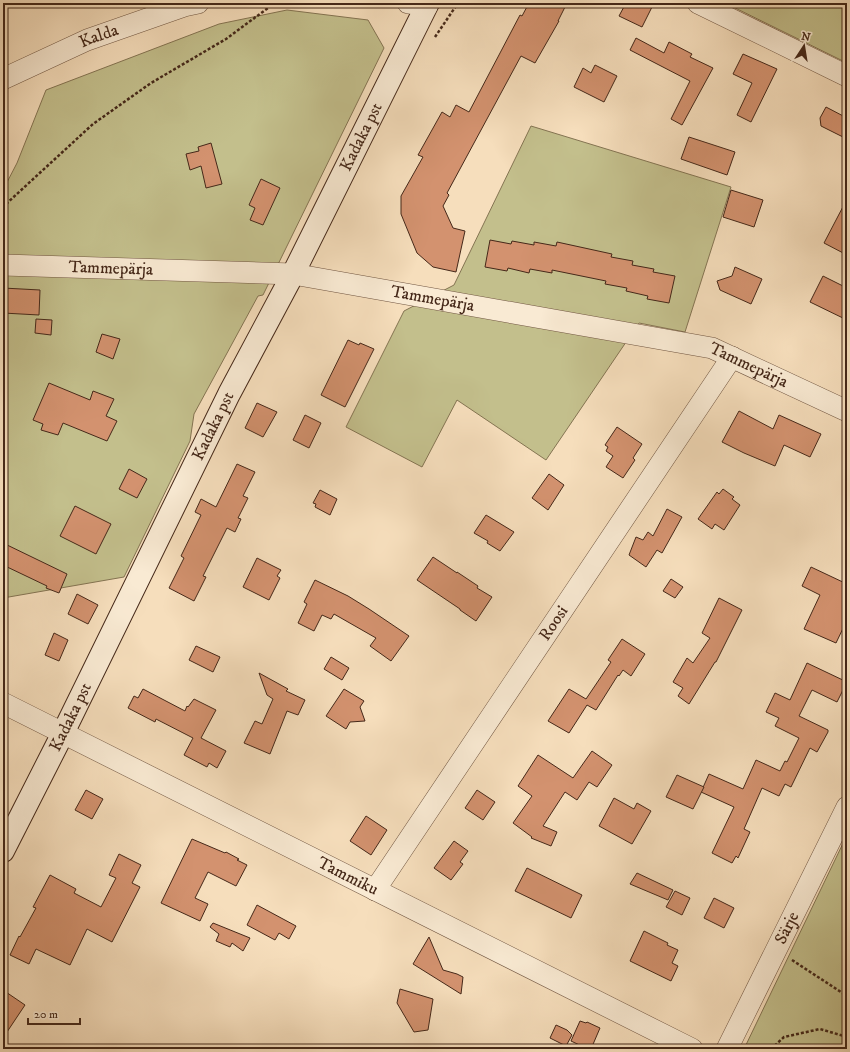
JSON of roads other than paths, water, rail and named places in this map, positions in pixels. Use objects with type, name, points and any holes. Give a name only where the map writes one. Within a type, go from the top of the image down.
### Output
[{"type":"main road","name":"Kadaka pst","points":[[3,851],[63,733],[229,394],[293,274],[421,4]]},
{"type":"street","name":"Kalda","points":[[3,78],[87,40],[184,6],[198,3]]},
{"type":"street","points":[[698,3],[847,76]]},
{"type":"street","name":"Tammepärja","points":[[3,265],[293,274],[712,348],[847,411]]},
{"type":"street","name":"Roosi","points":[[376,890],[732,357]]},
{"type":"street","name":"Tammiku","points":[[3,703],[692,1049]]},
{"type":"street","name":"Särje","points":[[727,1049],[847,807]]}]
